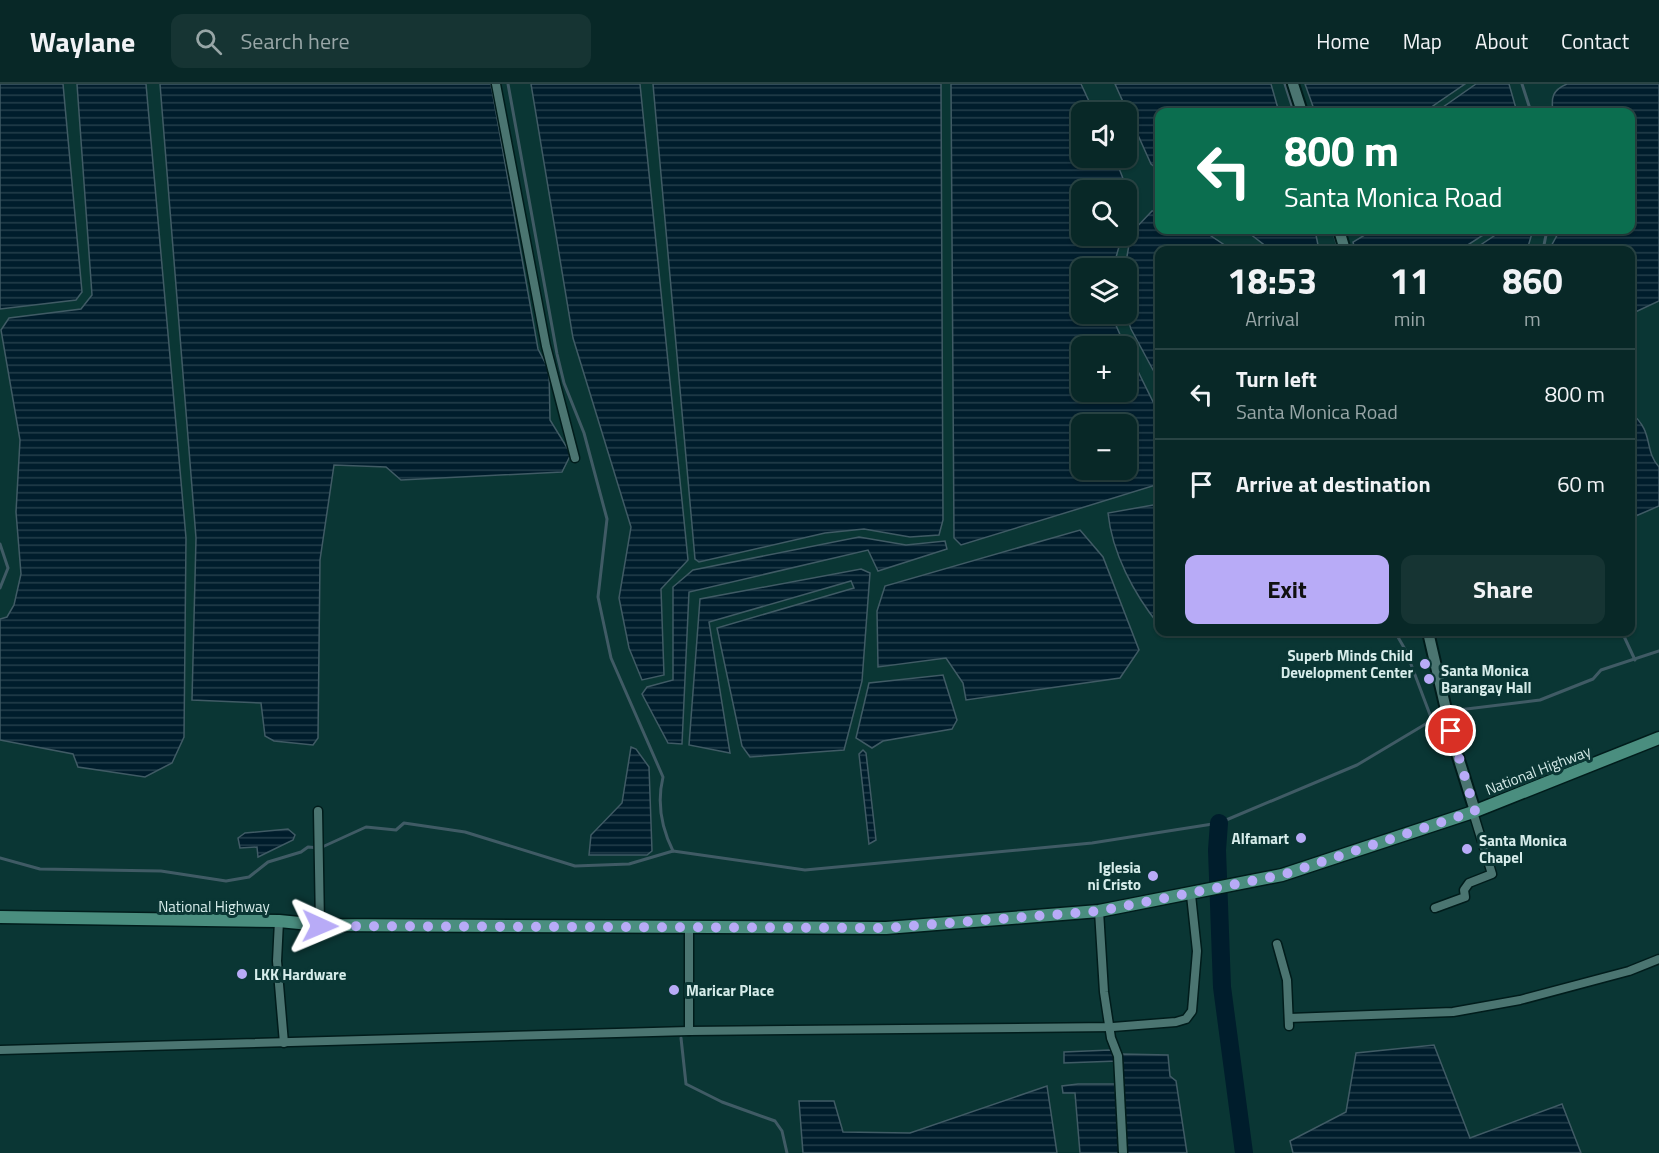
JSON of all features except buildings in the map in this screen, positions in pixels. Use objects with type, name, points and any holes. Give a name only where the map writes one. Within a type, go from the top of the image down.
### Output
[{"type":"main road","name":"National Highway","points":[[0,917],[279,921],[320,926],[886,928],[1100,911],[1263,880],[1474,812],[1659,738]]},
{"type":"street","points":[[496,84],[546,346],[574,458]]},
{"type":"street","points":[[1293,84],[1301,108]]},
{"type":"street","points":[[1429,636],[1448,718],[1492,874],[1469,883],[1464,890],[1465,897],[1435,908]]},
{"type":"street","points":[[318,811],[317,860],[320,926]]},
{"type":"street","points":[[0,1050],[689,1031],[1109,1027],[1176,1022],[1186,1018],[1192,1011],[1197,951],[1192,895]]},
{"type":"street","points":[[1100,911],[1104,992],[1109,1027],[1118,1056],[1123,1153]]},
{"type":"street","points":[[279,921],[277,961],[284,1043]]},
{"type":"street","points":[[689,929],[689,1031]]},
{"type":"street","points":[[1277,944],[1287,980],[1289,1022],[1453,1012],[1520,1000],[1629,972],[1659,959]]},
{"type":"water","points":[[0,84],[63,84],[82,292],[76,300],[0,309]]},
{"type":"water","points":[[77,84],[146,84],[186,538],[184,737],[172,763],[145,777],[78,767],[73,754],[0,740],[0,619],[7,617],[14,605],[21,574],[16,512],[20,440],[1,330],[9,318],[81,309],[92,295]]},
{"type":"water","points":[[160,84],[491,84],[538,349],[549,370],[550,420],[571,454],[562,472],[401,480],[386,467],[334,465],[320,560],[318,738],[313,745],[274,741],[265,736],[261,703],[192,700],[196,538]]},
{"type":"water","points":[[531,84],[640,84],[688,560],[661,589],[664,675],[642,680],[629,648],[619,598],[631,527],[573,338]]},
{"type":"water","points":[[653,84],[941,84],[943,520],[939,535],[910,537],[864,529],[825,533],[699,562],[695,559]]},
{"type":"water","points":[[951,84],[1081,84],[1089,102],[1071,102],[1071,168],[1119,168],[1124,180],[1071,180],[1071,246],[1119,246],[1116,258],[1071,258],[1071,324],[1115,324],[1121,336],[1071,336],[1071,402],[1137,402],[1137,369],[1155,406],[1155,485],[961,545],[954,538]]},
{"type":"water","points":[[1115,84],[1271,84],[1278,108],[1155,108],[1155,167],[1151,164],[1137,133],[1137,102],[1123,102]]},
{"type":"water","points":[[1305,84],[1465,84],[1430,108],[1314,108]]},
{"type":"water","points":[[1476,84],[1509,84],[1516,108],[1442,108]]},
{"type":"water","points":[[1567,84],[1659,84],[1659,301],[1635,312],[1635,246],[1551,246],[1558,234],[1635,234],[1635,108],[1553,108],[1554,95],[1558,89]]},
{"type":"water","points":[[1152,211],[1155,211],[1155,234],[1208,234],[1226,246],[1155,246],[1155,374],[1129,324],[1137,324],[1137,258],[1127,258],[1129,246],[1137,246],[1137,227]]},
{"type":"water","points":[[1250,234],[1316,234],[1318,246],[1266,246]]},
{"type":"water","points":[[1366,234],[1485,234],[1466,246],[1354,246],[1353,242]]},
{"type":"water","points":[[1497,234],[1532,234],[1528,246],[1479,246]]},
{"type":"water","points":[[1635,416],[1643,426],[1651,454],[1659,467],[1659,506],[1635,516]]},
{"type":"water","points":[[1155,505],[1155,619],[1141,600],[1119,558],[1108,513]]},
{"type":"water","points":[[1080,530],[1103,557],[1139,650],[1120,678],[966,700],[963,683],[946,658],[878,667],[877,611],[885,586]]},
{"type":"water","points":[[859,537],[906,545],[945,541],[947,549],[878,571],[868,550],[689,592],[682,744],[668,743],[642,694],[647,687],[673,680],[673,587],[693,570]]},
{"type":"water","points":[[861,569],[870,573],[862,681],[844,750],[750,757],[742,746],[717,628],[854,588],[851,581],[709,622],[730,753],[689,745],[700,599]]},
{"type":"water","points":[[943,675],[957,720],[952,729],[883,741],[872,748],[856,738],[869,683]]},
{"type":"water","points":[[631,747],[636,749],[649,767],[652,851],[647,855],[589,855],[591,835],[622,803]]},
{"type":"water","points":[[863,750],[866,753],[876,840],[869,844],[859,754]]},
{"type":"water","points":[[288,829],[295,835],[293,840],[258,857],[257,847],[240,848],[238,838],[245,833]]},
{"type":"water","points":[[1434,1045],[1470,1138],[1562,1104],[1581,1153],[1293,1153],[1290,1141],[1346,1112],[1356,1053]]},
{"type":"water","points":[[1113,1051],[1117,1061],[1064,1063],[1064,1052]]},
{"type":"water","points":[[1122,1054],[1168,1055],[1170,1076],[1176,1081],[1187,1153],[1126,1153],[1121,1085]]},
{"type":"water","points":[[1115,1084],[1120,1153],[1080,1153],[1075,1093],[1063,1093],[1062,1086]]},
{"type":"water","points":[[1047,1086],[1057,1153],[803,1153],[799,1101],[834,1101],[843,1132],[910,1133]]},
{"type":"waterway","points":[[508,84],[557,354],[564,383],[584,433],[607,519],[598,597],[611,658],[663,777],[660,796],[661,814],[673,851]]},
{"type":"waterway","points":[[1285,84],[1293,108]]},
{"type":"waterway","points":[[1522,84],[1530,108]]},
{"type":"waterway","points":[[1334,234],[1338,246]]},
{"type":"waterway","points":[[1544,246],[1546,234]]},
{"type":"waterway","points":[[0,544],[8,568],[0,588]]},
{"type":"waterway","points":[[1397,636],[1406,651],[1432,720]]},
{"type":"waterway","points":[[1624,636],[1635,660]]},
{"type":"waterway","points":[[1450,711],[1540,700],[1593,679],[1601,670],[1659,651]]},
{"type":"waterway","points":[[0,858],[40,869],[161,871],[226,881],[249,877],[268,862],[301,852],[308,847],[320,848],[366,827],[396,830],[404,823],[465,832],[575,866],[629,864],[673,851],[805,870],[1092,843],[1219,823],[1357,765],[1444,713]]},
{"type":"waterway","points":[[1219,823],[1217,850],[1222,987],[1244,1153]]},
{"type":"waterway","points":[[681,1038],[686,1084],[722,1102],[775,1121],[782,1131],[787,1153]]},
{"type":"place","name":"Superb Minds Child Development Center","points":[[1425,664]]},
{"type":"place","name":"Santa Monica Barangay Hall","points":[[1429,679]]},
{"type":"place","name":"Alfamart","points":[[1301,838]]},
{"type":"place","name":"Santa Monica Chapel","points":[[1467,849]]},
{"type":"place","name":"Iglesia ni Cristo","points":[[1153,876]]},
{"type":"place","name":"LKK Hardware","points":[[242,974]]},
{"type":"place","name":"Maricar Place","points":[[674,990]]},
{"type":"route","points":[[320,926],[650,929],[886,928],[1100,911],[1191,895],[1282,875],[1475,811],[1451,731]]}]
